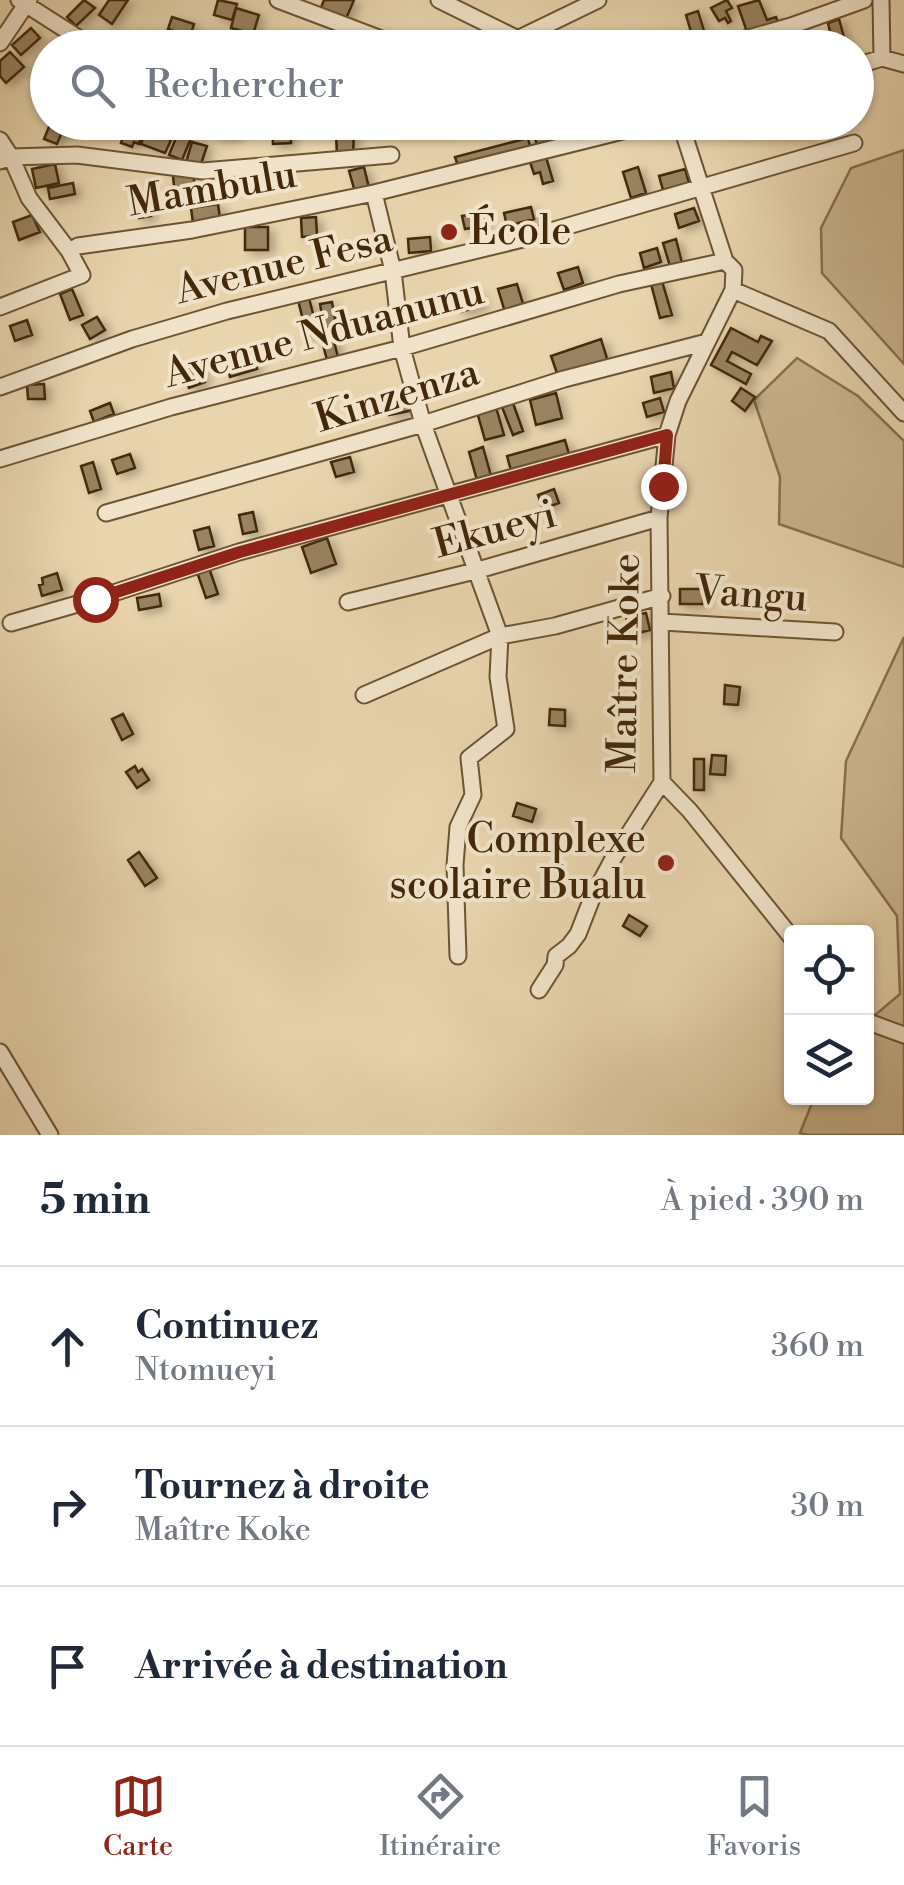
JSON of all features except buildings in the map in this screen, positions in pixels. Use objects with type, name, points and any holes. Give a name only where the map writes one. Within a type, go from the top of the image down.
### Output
[{"type":"street","points":[[278,0],[357,30]]},
{"type":"street","points":[[439,0],[500,30]]},
{"type":"street","points":[[533,30],[598,0]]},
{"type":"street","points":[[777,30],[864,0]]},
{"type":"street","points":[[881,0],[882,58]]},
{"type":"street","points":[[0,43],[25,1],[68,30]]},
{"type":"street","points":[[874,60],[882,58],[904,64]]},
{"type":"street","points":[[0,140],[6,159],[29,198],[82,275],[0,307]]},
{"type":"street","name":"Mambulu","points":[[69,251],[78,246],[192,230],[374,192],[586,140]]},
{"type":"street","points":[[686,140],[725,260],[734,270],[733,290],[829,331],[904,413]]},
{"type":"street","name":"Avenue Fesa","points":[[0,387],[189,322],[523,239],[854,142]]},
{"type":"street","points":[[6,159],[77,155],[203,171],[390,155]]},
{"type":"street","points":[[374,192],[392,270],[402,348],[422,424],[500,636],[498,677],[506,728],[469,758],[472,795],[458,827],[454,865],[458,956]]},
{"type":"street","name":"Avenue Nduanunu","points":[[0,458],[171,407],[402,348],[618,284],[725,260]]},
{"type":"street","name":"Maître Koke","points":[[539,990],[556,965],[556,956],[569,946],[582,927],[614,857],[662,782],[659,518],[667,435],[678,401],[733,290]]},
{"type":"street","name":"Kinzenza","points":[[106,514],[422,424],[564,378],[707,342]]},
{"type":"street","points":[[11,623],[240,552],[667,435]]},
{"type":"street","name":"Ekueyi","points":[[348,602],[659,518]]},
{"type":"street","points":[[364,694],[500,636],[555,626],[662,596]]},
{"type":"street","name":"Vangu","points":[[662,622],[835,632]]},
{"type":"street","points":[[662,782],[784,928]]},
{"type":"street","points":[[874,1024],[904,1035]]},
{"type":"street","points":[[0,1052],[50,1135]]},
{"type":"shaded area","points":[[904,150],[904,364],[822,273],[821,228],[851,168]]},
{"type":"shaded area","points":[[797,358],[858,396],[904,441],[904,567],[779,524],[780,477],[754,400]]},
{"type":"shaded area","points":[[904,637],[904,1135],[800,1133],[811,1105],[874,1105],[874,1016],[900,994],[897,916],[841,838],[846,761]]},
{"type":"place","name":"École","points":[[449,232]]},
{"type":"place","name":"Complexe scolaire Bualu","points":[[666,863]]},
{"type":"route","points":[[95,599],[240,552],[667,435],[663,486]]}]
